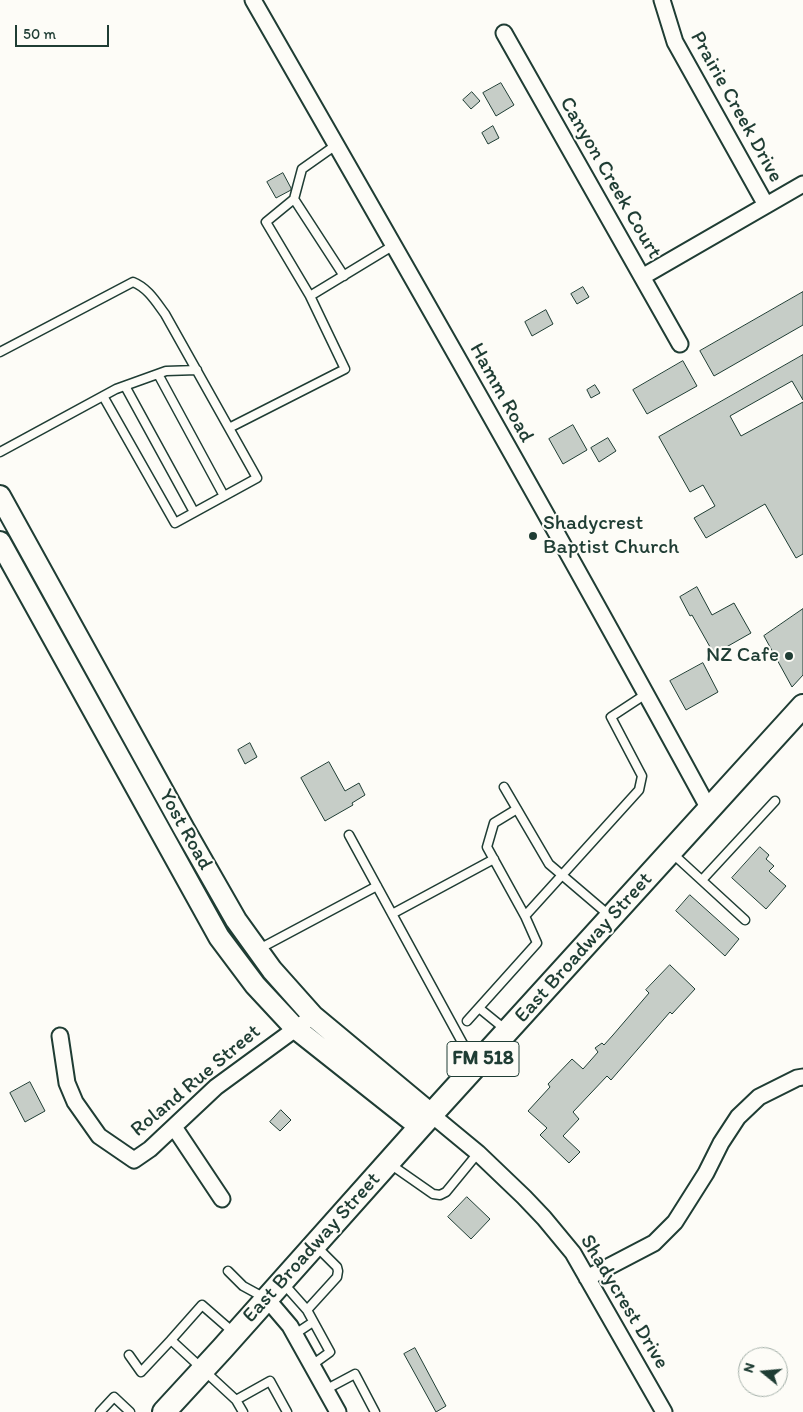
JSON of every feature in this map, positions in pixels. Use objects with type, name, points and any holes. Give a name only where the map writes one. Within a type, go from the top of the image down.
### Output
[{"type":"main road","name":"Yost Road","points":[[0,496],[236,920],[272,970],[313,1016],[426,1121]]},
{"type":"main road","name":"Yost Road","points":[[0,542],[219,937],[255,985],[295,1028],[426,1121]]},
{"type":"main road","points":[[23,584],[43,574]]},
{"type":"main road","name":"East Broadway Street","points":[[164,1412],[803,706]]},
{"type":"main road","points":[[139,792],[158,782]]},
{"type":"main road","points":[[237,961],[257,950]]},
{"type":"street","name":"Hamm Road","points":[[253,0],[394,245],[709,809]]},
{"type":"street","name":"Prairie Creek Drive","points":[[662,0],[675,42],[766,205]]},
{"type":"street","name":"Canyon Creek Court","points":[[504,33],[680,344]]},
{"type":"street","points":[[642,277],[803,184]]},
{"type":"street","name":"Roland Rue Street","points":[[60,1036],[68,1083],[75,1102],[99,1136],[134,1160],[150,1150],[216,1087],[313,1016]]},
{"type":"street","points":[[587,1278],[654,1243],[675,1222],[738,1117],[759,1097],[797,1078],[803,1077]]},
{"type":"street","name":"Shadycrest Drive","points":[[426,1121],[478,1153],[544,1218],[574,1253],[664,1412]]},
{"type":"street","points":[[174,1127],[222,1199]]},
{"type":"street","points":[[267,1299],[290,1326],[338,1412]]},
{"type":"lane","points":[[229,428],[345,369],[310,296],[266,222],[294,199],[302,169],[336,145]]},
{"type":"lane","points":[[294,199],[344,276]]},
{"type":"lane","points":[[310,296],[394,245]]},
{"type":"lane","points":[[0,352],[133,282],[140,285],[148,291],[165,314],[257,478],[175,523],[103,396]]},
{"type":"lane","points":[[0,452],[116,389],[166,371],[197,370]]},
{"type":"lane","points":[[158,374],[224,496]]},
{"type":"lane","points":[[125,386],[194,512]]},
{"type":"lane","points":[[526,916],[639,790],[642,776],[611,717],[646,694]]},
{"type":"lane","points":[[504,787],[549,864],[611,917]]},
{"type":"lane","points":[[702,880],[775,802]]},
{"type":"lane","points":[[467,1021],[537,943],[526,916],[487,847],[494,823],[517,809]]},
{"type":"lane","points":[[349,835],[463,1044],[483,1060]]},
{"type":"lane","points":[[671,852],[745,920]]},
{"type":"lane","points":[[392,914],[494,859]]},
{"type":"lane","points":[[257,950],[377,886]]},
{"type":"lane","points":[[478,1008],[508,1032]]},
{"type":"lane","points":[[388,1163],[433,1194],[440,1196],[446,1192],[478,1153]]},
{"type":"lane","points":[[307,1310],[337,1277],[338,1271],[337,1267],[315,1245]]},
{"type":"lane","points":[[228,1271],[243,1286],[267,1299]]},
{"type":"lane","points":[[282,1282],[307,1310],[330,1352],[312,1365]]},
{"type":"lane","points":[[129,1355],[141,1372],[202,1305],[236,1334]]},
{"type":"lane","points":[[295,1334],[313,1322]]},
{"type":"lane","points":[[170,1340],[236,1400],[243,1412]]},
{"type":"lane","points":[[326,1390],[355,1374],[375,1412]]},
{"type":"lane","points":[[236,1400],[270,1381],[287,1412]]},
{"type":"lane","points":[[100,1412],[114,1397],[130,1412]]},
{"type":"building","points":[[501,83],[514,105],[496,116],[483,93]]},
{"type":"building","points":[[472,92],[480,101],[471,109],[463,100]]},
{"type":"building","points":[[493,126],[499,138],[488,144],[482,133]]},
{"type":"building","points":[[283,173],[291,190],[276,198],[267,182]]},
{"type":"building","points":[[583,287],[589,297],[577,304],[571,294]]},
{"type":"building","points":[[803,292],[803,325],[714,376],[700,351]]},
{"type":"building","points":[[546,310],[553,324],[532,336],[525,322]]},
{"type":"building","points":[[803,355],[803,400],[792,381],[730,416],[741,436],[803,402],[803,554],[796,558],[765,504],[706,538],[694,518],[715,506],[703,485],[690,492],[659,437]]},
{"type":"building","points":[[683,361],[697,386],[647,414],[633,390]]},
{"type":"building","points":[[595,385],[600,393],[591,398],[587,390]]},
{"type":"building","points":[[573,425],[587,450],[563,464],[549,439]]},
{"type":"building","points":[[608,438],[616,451],[599,462],[591,448]]},
{"type":"building","points":[[697,587],[712,615],[734,603],[751,633],[714,654],[680,597]]},
{"type":"building","name":"NZ Cafe","points":[[803,609],[803,675],[792,687],[764,636]]},
{"type":"building","points":[[703,663],[718,692],[686,710],[670,681]]},
{"type":"building","points":[[250,743],[257,757],[245,764],[238,750]]},
{"type":"building","points":[[329,762],[345,791],[359,783],[365,795],[352,803],[353,805],[325,821],[301,778]]},
{"type":"building","points":[[760,847],[769,855],[766,859],[774,866],[769,871],[786,886],[766,909],[732,878]]},
{"type":"building","points":[[690,895],[739,939],[725,956],[676,911]]},
{"type":"building","points":[[670,965],[695,989],[672,1014],[670,1012],[611,1080],[607,1076],[573,1112],[579,1119],[563,1136],[580,1152],[569,1163],[540,1135],[547,1128],[528,1111],[550,1087],[548,1084],[572,1059],[583,1069],[598,1052],[595,1048],[602,1043],[604,1045],[649,993],[646,990]]},
{"type":"building","points":[[30,1082],[45,1111],[25,1122],[10,1093]]},
{"type":"building","points":[[281,1110],[291,1120],[280,1131],[270,1122]]},
{"type":"building","points":[[467,1197],[490,1219],[471,1239],[448,1217]]},
{"type":"building","points":[[415,1348],[446,1406],[436,1412],[404,1354]]},
{"type":"place","name":"Shadycrest Baptist Church","points":[[533,536]]},
{"type":"place","name":"NZ Cafe","points":[[789,656]]}]
